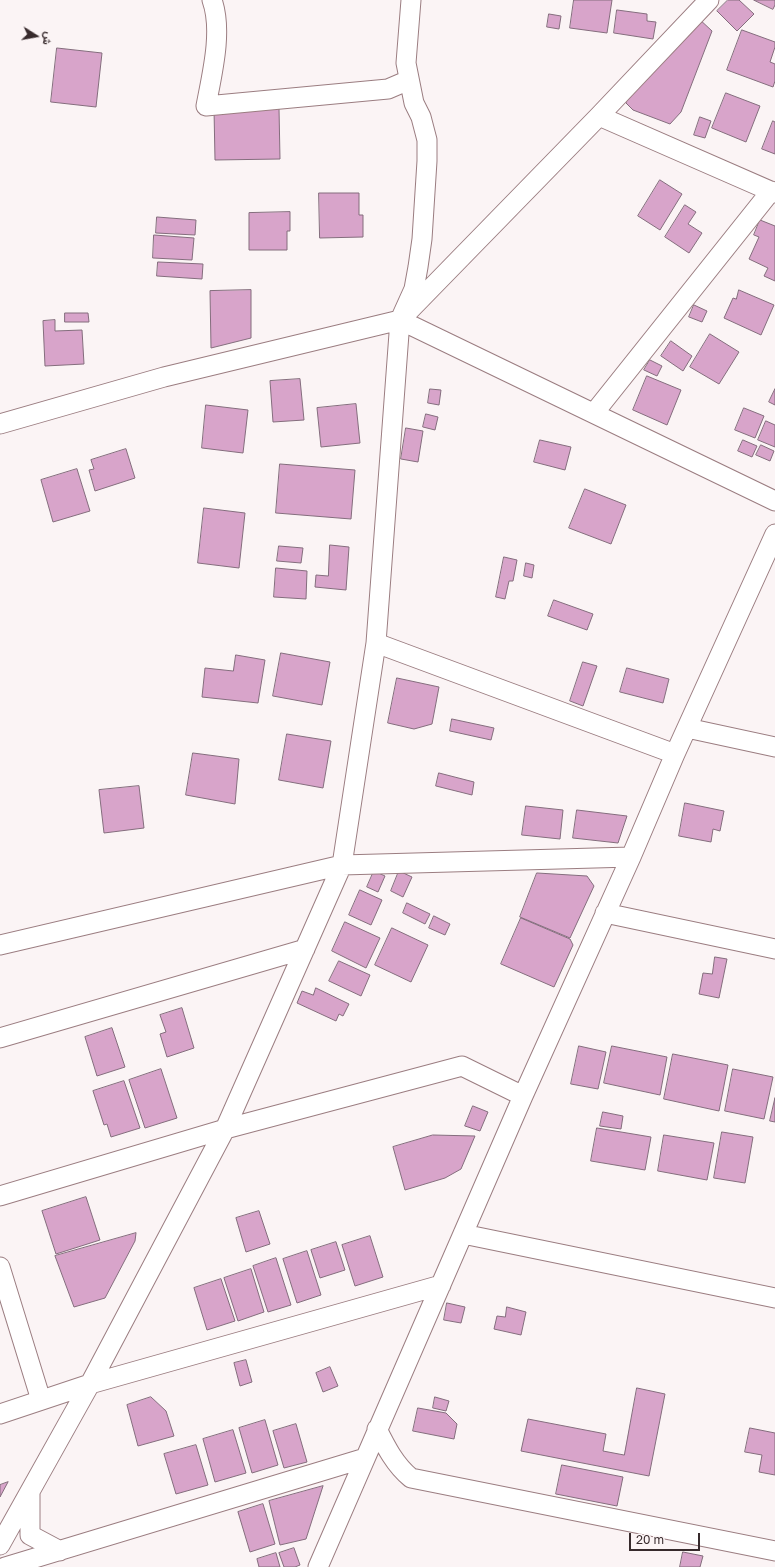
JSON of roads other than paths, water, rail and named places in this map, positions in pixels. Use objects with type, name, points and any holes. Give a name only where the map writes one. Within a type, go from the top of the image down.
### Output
[{"type":"street","points":[[212,0],[216,27],[215,51],[206,106],[388,89],[409,80]]},
{"type":"street","points":[[0,1545],[90,1384],[225,1129],[342,865],[376,643],[400,320],[414,289],[422,238],[427,140],[421,117],[414,103],[406,63],[411,0]]},
{"type":"street","points":[[0,424],[164,377],[400,320],[600,116],[709,0]]},
{"type":"street","points":[[594,413],[773,192],[600,116]]},
{"type":"street","points":[[400,320],[775,501]]},
{"type":"street","points":[[318,1567],[523,1096],[631,857],[675,754],[775,534]]},
{"type":"street","points":[[376,643],[675,754]]},
{"type":"street","points":[[687,728],[775,747]]},
{"type":"street","points":[[0,945],[342,865],[631,857]]},
{"type":"street","points":[[605,913],[775,949]]},
{"type":"street","points":[[0,1038],[305,949]]},
{"type":"street","points":[[0,1196],[225,1129],[462,1066],[523,1096]]},
{"type":"street","points":[[463,1234],[775,1298]]},
{"type":"street","points":[[0,1267],[41,1400]]},
{"type":"street","points":[[0,1414],[90,1384],[441,1285]]},
{"type":"street","points":[[377,1430],[389,1452],[402,1471],[411,1478],[775,1551]]},
{"type":"street","points":[[5,1567],[365,1458]]},
{"type":"street","points":[[30,1492],[30,1535],[60,1551]]}]
